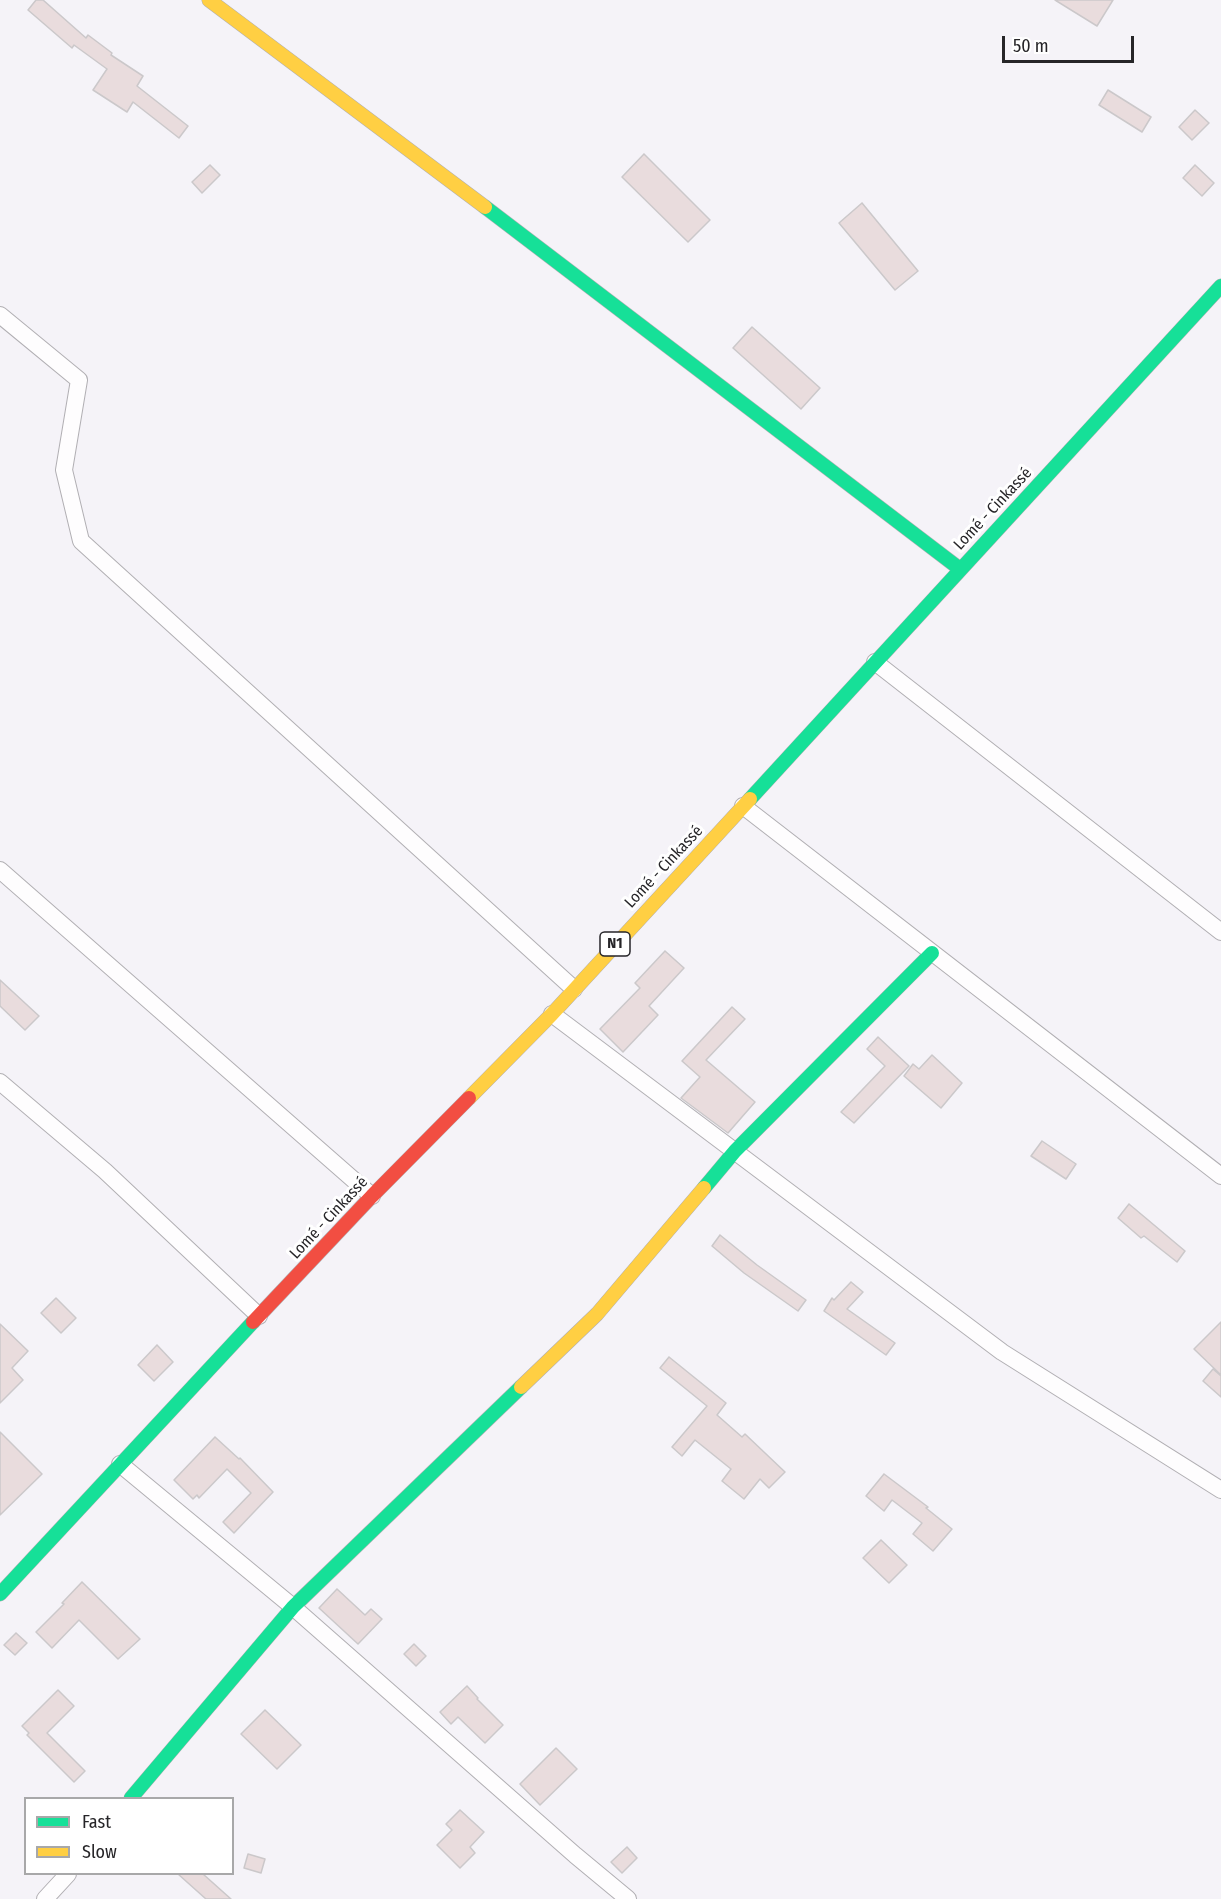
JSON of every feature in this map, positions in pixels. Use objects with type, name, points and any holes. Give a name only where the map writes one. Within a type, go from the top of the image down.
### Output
[{"type":"main road","points":[[209,0],[960,569]]},
{"type":"main road","name":"Lomé - Cinkassé","points":[[0,1594],[372,1196],[552,1014],[1221,286]]},
{"type":"main road","points":[[132,1797],[293,1607],[597,1314],[735,1151],[932,952]]},
{"type":"street","points":[[0,315],[79,380],[64,470],[81,541],[574,989]]},
{"type":"street","points":[[875,662],[1221,932]]},
{"type":"street","points":[[742,806],[1221,1176]]},
{"type":"street","points":[[0,870],[372,1196]]},
{"type":"street","points":[[552,1014],[1002,1352],[1221,1490]]},
{"type":"street","points":[[0,1082],[105,1172],[259,1316]]},
{"type":"street","points":[[120,1464],[293,1607],[628,1899]]},
{"type":"street","points":[[45,1899],[67,1875]]},
{"type":"building","points":[[36,0],[43,0],[86,38],[88,35],[112,53],[111,55],[143,76],[137,86],[188,126],[179,138],[133,102],[127,112],[93,90],[107,69],[74,45],[72,48],[28,10]]},
{"type":"building","points":[[1055,0],[1113,0],[1097,26]]},
{"type":"building","points":[[1108,90],[1151,117],[1142,132],[1099,105]]},
{"type":"building","points":[[1195,110],[1209,123],[1192,140],[1179,127]]},
{"type":"building","points":[[644,154],[710,220],[688,242],[622,177]]},
{"type":"building","points":[[210,165],[220,175],[202,193],[192,182]]},
{"type":"building","points":[[1195,165],[1214,183],[1202,196],[1183,178]]},
{"type":"building","points":[[862,203],[918,271],[895,290],[839,223]]},
{"type":"building","points":[[752,327],[820,388],[801,409],[733,348]]},
{"type":"building","points":[[665,951],[684,968],[649,1006],[658,1015],[623,1052],[600,1029],[640,988],[635,983]]},
{"type":"building","points":[[0,980],[39,1016],[25,1030],[0,1006]]},
{"type":"building","points":[[732,1007],[745,1019],[706,1060],[755,1102],[728,1133],[681,1098],[700,1077],[682,1061]]},
{"type":"building","points":[[878,1037],[909,1066],[854,1123],[841,1112],[885,1066],[867,1049]]},
{"type":"building","points":[[932,1055],[962,1083],[941,1108],[904,1076],[913,1064],[919,1069]]},
{"type":"building","points":[[1042,1141],[1076,1164],[1066,1179],[1031,1156]]},
{"type":"building","points":[[1129,1204],[1185,1251],[1177,1262],[1144,1236],[1141,1238],[1118,1218]]},
{"type":"building","points":[[720,1235],[806,1300],[798,1311],[744,1273],[712,1246]]},
{"type":"building","points":[[851,1282],[863,1292],[847,1309],[895,1343],[886,1355],[824,1311],[832,1298],[834,1300]]},
{"type":"building","points":[[56,1298],[76,1318],[61,1333],[41,1313]]},
{"type":"building","points":[[1221,1322],[1221,1375],[1194,1349]]},
{"type":"building","points":[[0,1324],[28,1351],[12,1368],[23,1380],[0,1403]]},
{"type":"building","points":[[157,1345],[173,1362],[154,1381],[138,1365]]},
{"type":"building","points":[[669,1357],[726,1403],[717,1415],[742,1437],[745,1434],[785,1472],[769,1488],[760,1479],[744,1499],[722,1481],[731,1469],[695,1440],[682,1456],[672,1447],[707,1406],[660,1368]]},
{"type":"building","points":[[1213,1369],[1221,1376],[1221,1397],[1203,1381]]},
{"type":"building","points":[[0,1432],[42,1474],[0,1515]]},
{"type":"building","points":[[215,1437],[240,1458],[273,1492],[234,1533],[223,1522],[251,1493],[227,1469],[199,1498],[197,1495],[193,1499],[174,1480]]},
{"type":"building","points":[[884,1474],[928,1507],[926,1508],[952,1529],[933,1551],[913,1534],[922,1523],[892,1500],[884,1511],[866,1496]]},
{"type":"building","points":[[881,1540],[907,1565],[889,1583],[863,1558]]},
{"type":"building","points":[[82,1582],[140,1639],[118,1659],[79,1620],[52,1648],[36,1632]]},
{"type":"building","points":[[337,1589],[365,1615],[371,1609],[382,1619],[358,1644],[319,1608]]},
{"type":"building","points":[[16,1633],[27,1643],[15,1655],[4,1645]]},
{"type":"building","points":[[414,1644],[426,1656],[416,1666],[404,1654]]},
{"type":"building","points":[[467,1686],[503,1725],[485,1743],[458,1717],[451,1724],[440,1712]]},
{"type":"building","points":[[58,1690],[74,1706],[47,1733],[85,1771],[74,1782],[27,1735],[29,1733],[22,1726]]},
{"type":"building","points":[[265,1710],[301,1745],[277,1769],[241,1734]]},
{"type":"building","points":[[556,1748],[577,1769],[540,1805],[520,1784]]},
{"type":"building","points":[[460,1810],[484,1832],[470,1847],[475,1853],[460,1868],[437,1845],[452,1830],[446,1824]]},
{"type":"building","points":[[627,1847],[637,1858],[622,1873],[611,1862]]},
{"type":"building","points":[[248,1854],[265,1859],[261,1873],[244,1868]]},
{"type":"building","points":[[179,1875],[204,1875],[231,1899],[206,1899]]},
{"type":"traffic: fast","points":[[485,207],[960,569]]},
{"type":"traffic: fast","points":[[750,799],[1221,286]]},
{"type":"traffic: fast","points":[[704,1188],[735,1151],[932,953]]},
{"type":"traffic: fast","points":[[0,1594],[253,1322]]},
{"type":"traffic: fast","points":[[132,1797],[293,1607],[521,1387]]},
{"type":"traffic: slow","points":[[209,0],[485,207]]},
{"type":"traffic: slow","points":[[469,1098],[552,1014],[750,799]]},
{"type":"traffic: slow","points":[[521,1387],[597,1314],[704,1188]]},
{"type":"traffic: jam","points":[[253,1322],[469,1098]]}]
